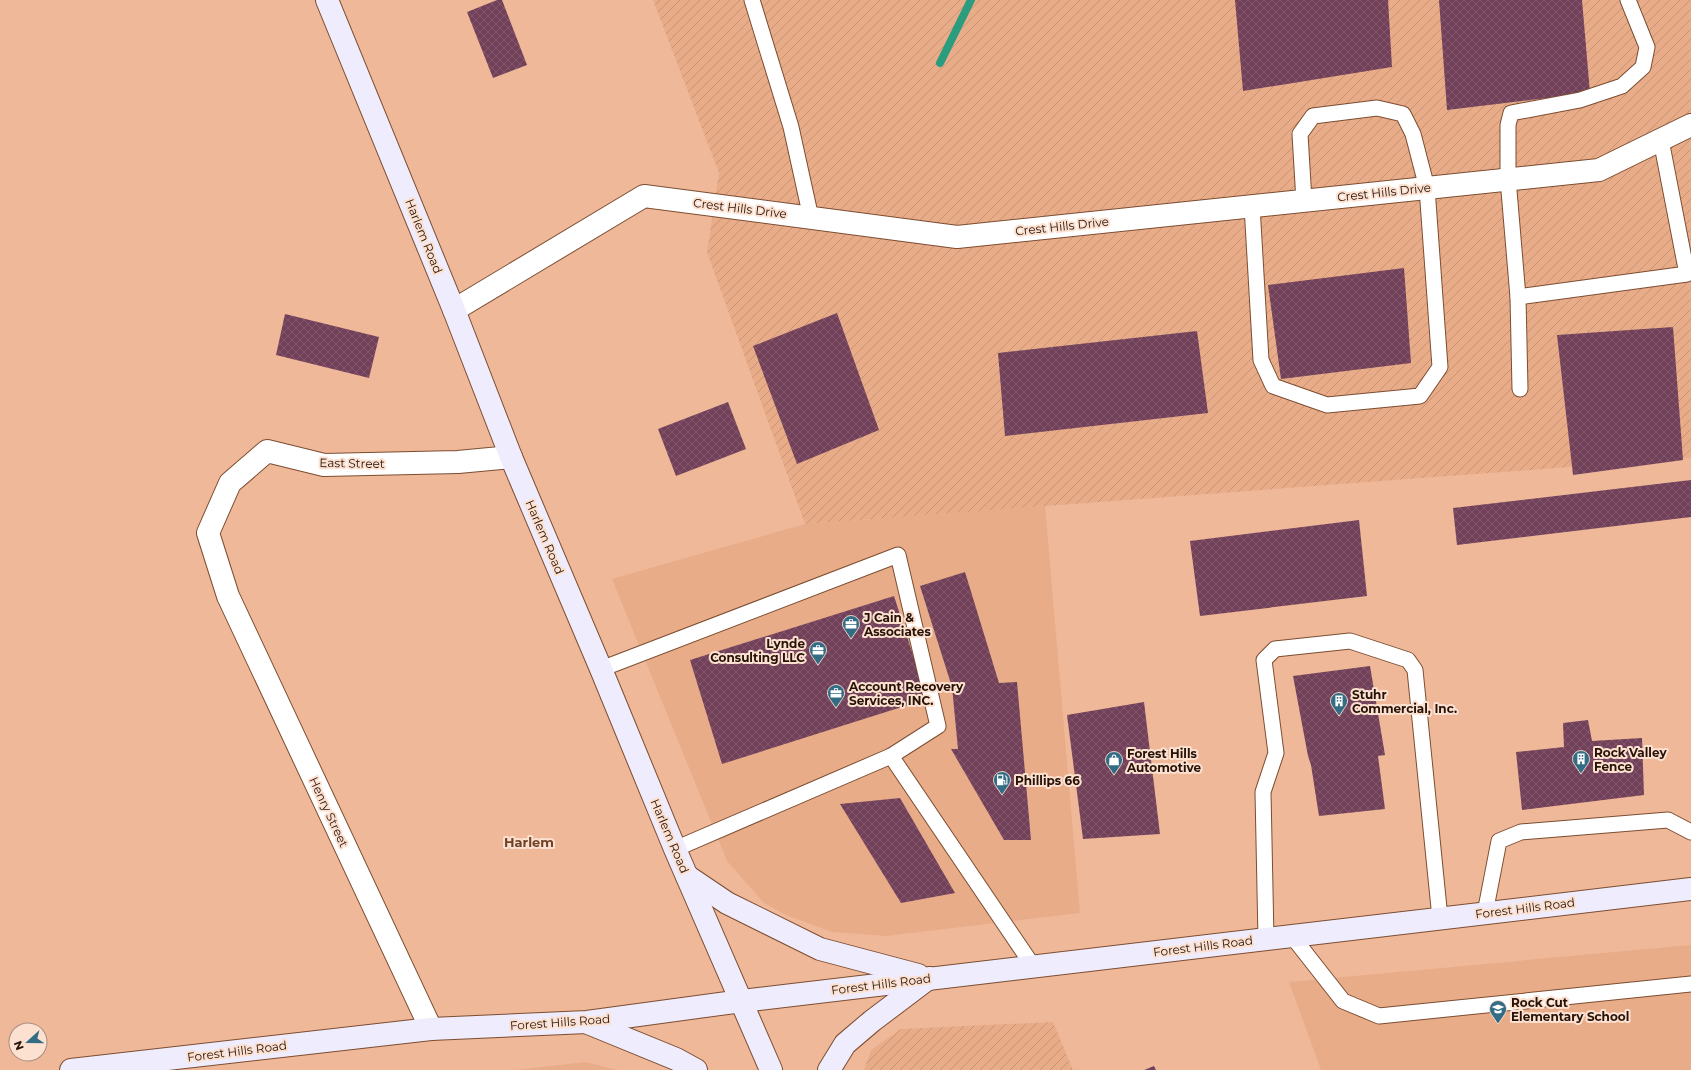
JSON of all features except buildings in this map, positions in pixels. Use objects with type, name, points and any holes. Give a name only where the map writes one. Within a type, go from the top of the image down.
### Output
[{"type":"main road","name":"Harlem Road","points":[[328,0],[454,310],[511,458],[675,849],[771,1070]]},
{"type":"main road","points":[[687,876],[727,903],[820,949],[929,978]]},
{"type":"main road","name":"Forest Hills Road","points":[[71,1070],[431,1029],[587,1022],[929,978],[1691,889]]},
{"type":"main road","points":[[829,1070],[845,1044],[872,1021],[929,978]]},
{"type":"main road","points":[[587,1022],[676,1059],[696,1070]]},
{"type":"street","name":"Crest Hills Drive","points":[[454,310],[644,196],[957,237],[1599,170],[1691,126]]},
{"type":"street","name":"East Street","points":[[228,596],[208,532],[230,483],[267,451],[324,465],[458,462],[511,458]]},
{"type":"street","name":"Henry Street","points":[[228,596],[431,1029]]},
{"type":"lane","points":[[752,0],[791,127],[811,218]]},
{"type":"lane","points":[[1520,389],[1518,297],[1508,179],[1508,125],[1511,113],[1580,100],[1622,86],[1643,67],[1647,47],[1628,0]]},
{"type":"lane","points":[[1252,206],[1261,360],[1273,386],[1327,405],[1420,396],[1440,367],[1427,188],[1413,134],[1403,114],[1377,108],[1313,116],[1300,134],[1304,201]]},
{"type":"lane","points":[[1518,297],[1687,274],[1661,140]]},
{"type":"lane","points":[[601,670],[898,555],[938,726],[891,756],[675,849]]},
{"type":"lane","points":[[1266,939],[1262,792],[1276,753],[1264,660],[1275,649],[1350,641],[1408,660],[1415,670],[1440,918]]},
{"type":"lane","points":[[891,756],[1033,966]]},
{"type":"lane","points":[[1484,913],[1498,841],[1520,832],[1668,820],[1691,832]]},
{"type":"lane","points":[[1292,936],[1343,1001],[1379,1016],[1691,984]]},
{"type":"shaded area","points":[[653,0],[1691,0],[1691,458],[805,524],[707,252],[719,173]]},
{"type":"shaded area","points":[[1045,506],[1080,913],[886,936],[832,932],[786,915],[764,903],[727,861],[612,579],[805,524]]},
{"type":"shaded area","name":"Rock Cut Elementary School","points":[[1691,945],[1691,1070],[1321,1070],[1289,982]]},
{"type":"shaded area","points":[[1053,1022],[1073,1070],[864,1070],[871,1050],[901,1029]]},
{"type":"shaded area","points":[[586,1062],[617,1070],[514,1070]]},
{"type":"waterway","points":[[940,63],[971,0]]},
{"type":"place","name":"J Cain & Associates","points":[[851,639]]},
{"type":"place","name":"Lynde Consulting LLC","points":[[818,665]]},
{"type":"place","name":"Account Recovery Services, INC.","points":[[836,708]]},
{"type":"place","name":"Stuhr Commercial, Inc.","points":[[1339,716]]},
{"type":"place","name":"Rock Valley Fence","points":[[1581,774]]},
{"type":"place","name":"Forest Hills Automotive","points":[[1114,775]]},
{"type":"place","name":"Phillips 66","points":[[1002,795]]},
{"type":"place","name":"Rock Cut Elementary School","points":[[1498,1024]]},
{"type":"district","name":"Harlem","points":[[529,842]]}]
